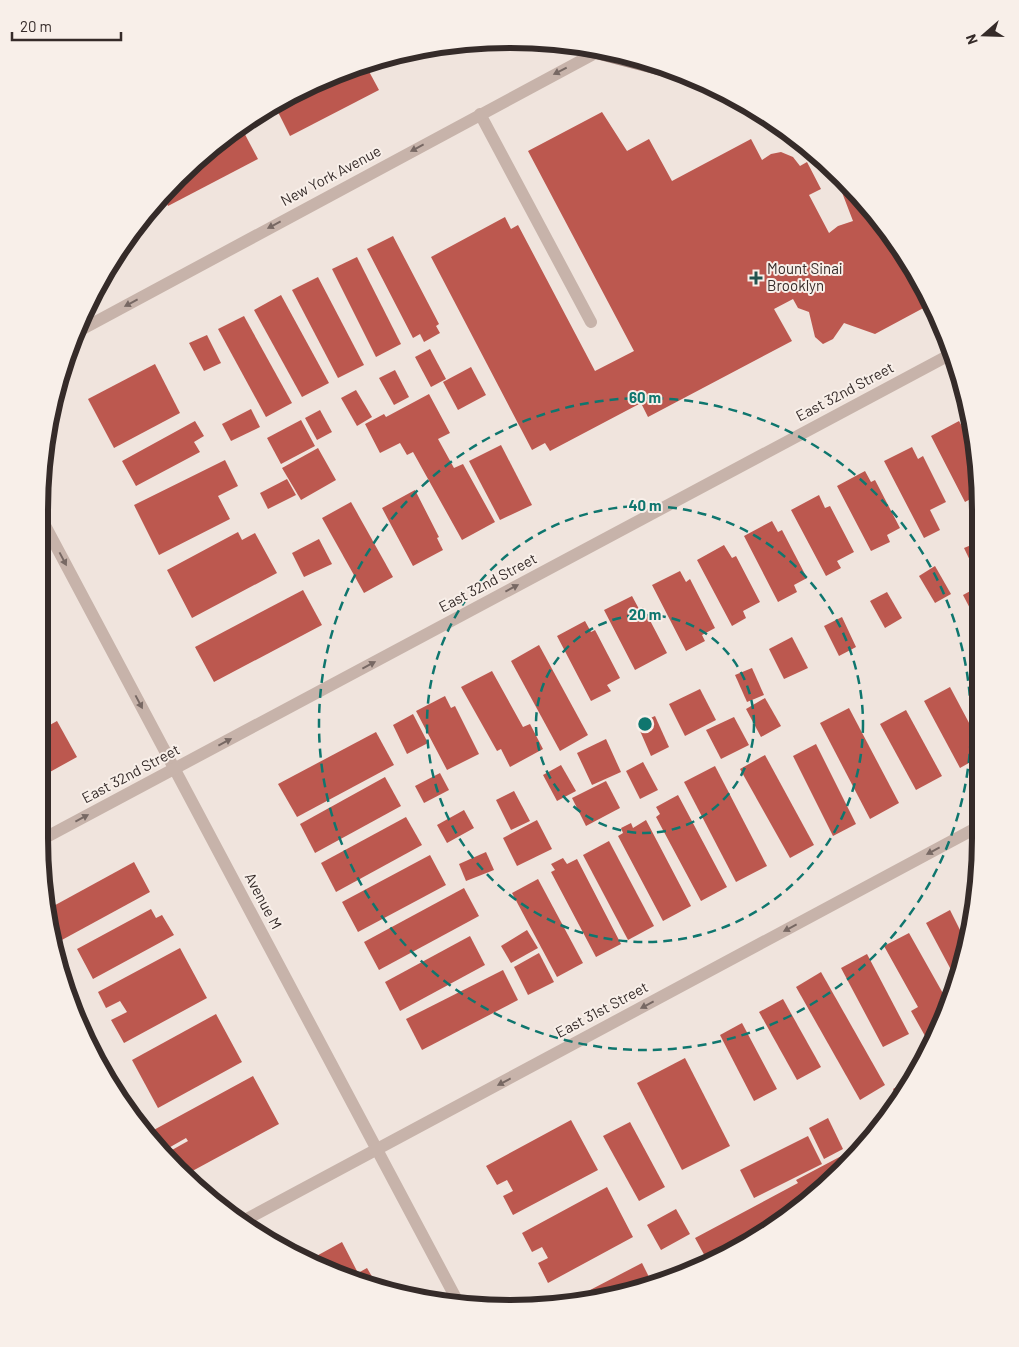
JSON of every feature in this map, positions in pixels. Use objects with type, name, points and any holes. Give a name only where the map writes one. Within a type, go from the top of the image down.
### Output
[{"type":"street","name":"New York Avenue","points":[[85,327],[593,55]]},
{"type":"street","points":[[480,114],[591,322]]},
{"type":"street","name":"East 32nd Street","points":[[48,836],[945,357]]},
{"type":"street","name":"Avenue M","points":[[48,531],[455,1297]]},
{"type":"street","name":"East 31st Street","points":[[248,1218],[972,830]]},
{"type":"building","points":[[368,70],[379,90],[290,136],[277,110],[305,95]]},
{"type":"building","name":"Mount Sinai Brooklyn","points":[[602,112],[627,151],[649,139],[672,181],[751,139],[762,160],[771,154],[781,152],[793,157],[800,166],[807,162],[821,189],[809,195],[829,233],[838,226],[853,221],[840,187],[876,228],[894,253],[925,307],[875,334],[844,323],[833,339],[823,344],[815,337],[809,312],[798,308],[793,299],[774,309],[792,341],[648,417],[641,403],[550,451],[545,443],[532,450],[431,257],[505,217],[511,229],[518,225],[595,371],[634,351],[528,151]]},
{"type":"building","points":[[244,132],[258,159],[168,206],[166,201],[183,183],[205,162]]},
{"type":"building","points":[[393,236],[439,324],[436,326],[440,333],[424,342],[420,334],[413,338],[367,249]]},
{"type":"building","points":[[357,257],[401,344],[376,357],[332,269]]},
{"type":"building","points":[[318,277],[364,365],[338,378],[292,290]]},
{"type":"building","points":[[281,295],[329,383],[302,397],[254,310]]},
{"type":"building","points":[[244,316],[292,403],[266,417],[218,329]]},
{"type":"building","points":[[207,335],[221,363],[204,371],[189,343]]},
{"type":"building","points":[[430,349],[446,379],[431,387],[415,357]]},
{"type":"building","points":[[155,364],[180,413],[114,448],[88,399]]},
{"type":"building","points":[[471,367],[486,395],[458,410],[443,382]]},
{"type":"building","points":[[395,370],[409,397],[394,405],[379,378]]},
{"type":"building","points":[[356,390],[372,417],[357,426],[341,398]]},
{"type":"building","points":[[429,394],[450,433],[438,439],[454,468],[463,464],[495,522],[462,540],[413,452],[407,455],[400,443],[380,453],[365,424],[384,414],[386,417]]},
{"type":"building","points":[[251,409],[260,427],[231,441],[222,424]]},
{"type":"building","points":[[320,410],[332,432],[317,440],[305,418]]},
{"type":"building","points":[[301,420],[315,446],[281,464],[267,438]]},
{"type":"building","points":[[195,421],[204,436],[194,442],[200,452],[136,486],[122,461]]},
{"type":"building","points":[[959,421],[965,432],[968,449],[972,498],[965,502],[931,436]]},
{"type":"building","points":[[501,445],[532,505],[500,520],[469,461]]},
{"type":"building","points":[[912,447],[918,459],[923,456],[946,502],[930,510],[940,530],[924,538],[884,461]]},
{"type":"building","points":[[318,448],[336,480],[301,500],[282,468]]},
{"type":"building","points":[[225,460],[238,486],[218,496],[230,519],[159,555],[134,505]]},
{"type":"building","points":[[865,471],[871,482],[875,480],[900,528],[887,535],[890,542],[871,551],[837,486]]},
{"type":"building","points":[[287,479],[296,495],[268,509],[260,493]]},
{"type":"building","points":[[415,490],[439,537],[437,538],[443,550],[413,566],[382,508]]},
{"type":"building","points":[[819,495],[825,508],[830,506],[854,552],[837,561],[841,568],[826,576],[791,510]]},
{"type":"building","points":[[351,502],[393,577],[364,593],[322,518]]},
{"type":"building","points":[[772,521],[778,532],[782,530],[807,578],[794,585],[797,592],[778,602],[744,536]]},
{"type":"building","points":[[238,532],[242,540],[255,533],[277,573],[192,618],[167,570]]},
{"type":"building","points":[[319,539],[332,564],[304,577],[292,553]]},
{"type":"building","points":[[724,545],[732,558],[736,556],[760,602],[743,611],[746,618],[732,626],[697,560]]},
{"type":"building","points":[[972,545],[972,565],[964,548]]},
{"type":"building","points":[[935,566],[951,594],[935,603],[919,576]]},
{"type":"building","points":[[680,571],[686,582],[690,579],[715,628],[702,635],[705,641],[686,651],[652,585]]},
{"type":"building","points":[[303,590],[322,625],[214,682],[195,647]]},
{"type":"building","points":[[972,590],[972,612],[963,595]]},
{"type":"building","points":[[887,592],[902,618],[885,628],[870,601]]},
{"type":"building","points":[[632,596],[639,609],[643,607],[667,653],[635,670],[604,610]]},
{"type":"building","points":[[842,617],[856,647],[839,656],[824,626]]},
{"type":"building","points":[[585,621],[591,632],[595,630],[620,678],[607,685],[611,691],[591,701],[557,636]]},
{"type":"building","points":[[792,637],[808,668],[784,679],[769,649]]},
{"type":"building","points":[[539,645],[588,735],[560,751],[511,661]]},
{"type":"building","points":[[752,668],[764,695],[747,702],[735,675]]},
{"type":"building","points":[[492,671],[523,727],[530,724],[543,749],[510,767],[501,749],[497,751],[461,687]]},
{"type":"building","points":[[972,676],[972,686],[968,678]]},
{"type":"building","points":[[950,687],[972,728],[972,761],[960,768],[924,701]]},
{"type":"building","points":[[700,689],[716,720],[685,736],[669,704]]},
{"type":"building","points":[[445,696],[451,708],[455,706],[479,754],[447,770],[416,711]]},
{"type":"building","points":[[765,698],[781,726],[761,737],[746,709]]},
{"type":"building","points":[[849,708],[899,803],[870,819],[820,723]]},
{"type":"building","points":[[906,710],[942,776],[916,790],[880,724]]},
{"type":"building","points":[[413,714],[428,743],[407,754],[393,725]]},
{"type":"building","points":[[655,716],[669,747],[651,756],[637,724]]},
{"type":"building","points":[[734,717],[749,745],[721,759],[706,730]]},
{"type":"building","points":[[57,721],[77,757],[48,773],[48,726]]},
{"type":"building","points":[[376,732],[394,765],[297,817],[278,784]]},
{"type":"building","points":[[606,739],[621,772],[592,785],[577,753]]},
{"type":"building","points":[[816,744],[856,824],[833,836],[793,756]]},
{"type":"building","points":[[765,755],[814,845],[790,858],[740,769]]},
{"type":"building","points":[[643,762],[658,790],[640,799],[626,771]]},
{"type":"building","points":[[561,765],[576,791],[557,801],[543,775]]},
{"type":"building","points":[[715,766],[767,866],[736,882],[684,782]]},
{"type":"building","points":[[440,773],[449,790],[424,803],[415,786]]},
{"type":"building","points":[[385,777],[401,806],[315,853],[300,824]]},
{"type":"building","points":[[606,781],[620,808],[586,826],[572,798]]},
{"type":"building","points":[[514,791],[530,821],[511,830],[496,800]]},
{"type":"building","points":[[678,795],[727,887],[701,901],[656,817],[660,814],[656,807]]},
{"type":"building","points":[[464,810],[474,828],[447,843],[437,825]]},
{"type":"building","points":[[406,817],[422,845],[336,892],[321,863]]},
{"type":"building","points":[[537,820],[552,849],[517,866],[503,838]]},
{"type":"building","points":[[646,820],[691,906],[663,921],[618,836],[623,833],[621,828],[631,823],[633,828]]},
{"type":"building","points":[[609,841],[654,926],[628,940],[583,855]]},
{"type":"building","points":[[486,852],[494,870],[466,881],[459,864]]},
{"type":"building","points":[[430,855],[446,885],[358,932],[342,902]]},
{"type":"building","points":[[563,858],[567,864],[577,859],[621,944],[596,957],[551,872],[555,870],[551,864]]},
{"type":"building","points":[[134,862],[150,892],[60,941],[52,907]]},
{"type":"building","points":[[538,879],[583,963],[557,977],[512,893]]},
{"type":"building","points":[[464,888],[479,916],[379,970],[364,942]]},
{"type":"building","points":[[151,909],[156,918],[162,915],[174,935],[93,979],[77,949]]},
{"type":"building","points":[[950,910],[962,933],[952,971],[926,923]]},
{"type":"building","points":[[527,930],[538,948],[511,963],[501,946]]},
{"type":"building","points":[[909,933],[944,995],[939,1001],[940,1003],[926,1038],[911,1011],[918,1007],[884,946]]},
{"type":"building","points":[[470,936],[485,965],[400,1011],[385,982]]},
{"type":"building","points":[[180,948],[207,998],[124,1043],[111,1020],[127,1012],[120,1001],[106,1008],[98,992]]},
{"type":"building","points":[[539,953],[554,982],[528,995],[514,967]]},
{"type":"building","points":[[867,954],[909,1034],[883,1047],[841,968]]},
{"type":"building","points":[[503,970],[518,1000],[422,1050],[406,1019]]},
{"type":"building","points":[[821,972],[885,1085],[860,1100],[796,987]]},
{"type":"building","points":[[783,999],[821,1067],[797,1080],[759,1012]]},
{"type":"building","points":[[216,1014],[242,1062],[158,1108],[132,1060]]},
{"type":"building","points":[[742,1023],[777,1089],[754,1101],[720,1035]]},
{"type":"building","points":[[98,1045],[116,1077],[109,1068]]},
{"type":"building","points":[[685,1058],[730,1146],[682,1170],[637,1083]]},
{"type":"building","points":[[253,1076],[279,1124],[191,1172],[172,1150],[188,1141],[186,1138],[168,1148],[153,1131]]},
{"type":"building","points":[[828,1118],[843,1149],[824,1159],[809,1128]]},
{"type":"building","points":[[571,1120],[598,1170],[513,1215],[503,1196],[513,1191],[507,1180],[497,1185],[486,1166]]},
{"type":"building","points":[[630,1122],[665,1187],[639,1201],[603,1136]]},
{"type":"building","points":[[808,1136],[822,1164],[754,1198],[740,1170]]},
{"type":"building","points":[[846,1154],[814,1185],[791,1204],[740,1238],[705,1256],[695,1238],[798,1183],[796,1180]]},
{"type":"building","points":[[607,1187],[633,1237],[548,1283],[538,1263],[548,1258],[542,1247],[532,1252],[522,1233]]},
{"type":"building","points":[[676,1209],[690,1234],[661,1250],[647,1225]]},
{"type":"building","points":[[342,1242],[358,1273],[367,1268],[373,1279],[361,1275],[316,1257]]},
{"type":"building","points":[[642,1263],[649,1278],[629,1284],[583,1294]]},
{"type":"place","name":"Mount Sinai Brooklyn","points":[[756,278]]}]
